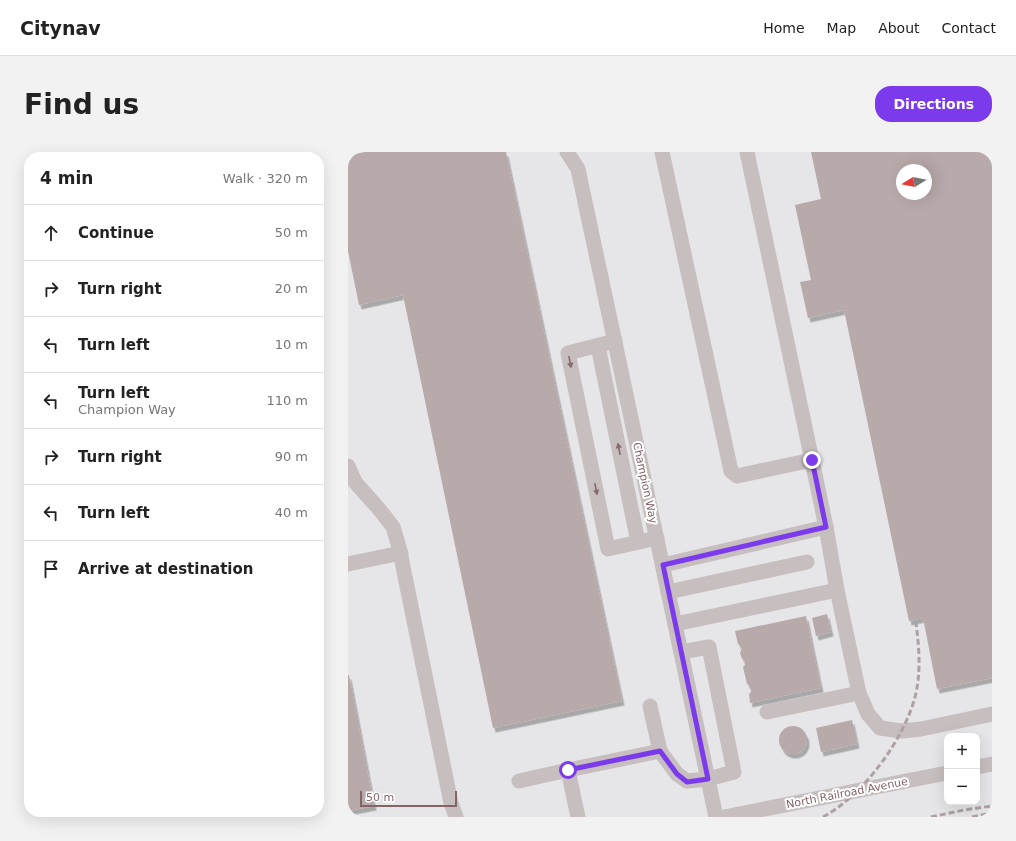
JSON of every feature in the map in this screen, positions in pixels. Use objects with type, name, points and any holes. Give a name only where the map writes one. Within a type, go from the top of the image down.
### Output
[{"type":"street","name":"Champion Way","points":[[567,152],[578,169],[716,817]]},
{"type":"street","points":[[662,152],[731,471],[737,476],[812,460]]},
{"type":"street","points":[[747,152],[826,527],[837,590],[859,693],[868,714],[880,728],[902,731],[921,729],[992,714]]},
{"type":"street","points":[[615,341],[568,353],[604,533],[608,549],[657,538]]},
{"type":"street","points":[[598,346],[638,542]]},
{"type":"street","points":[[349,472],[355,482],[393,527],[401,553],[451,802],[456,817]]},
{"type":"street","points":[[663,565],[826,527]]},
{"type":"street","points":[[348,564],[401,553]]},
{"type":"street","points":[[668,592],[807,562]]},
{"type":"street","points":[[675,624],[837,590]]},
{"type":"street","points":[[650,706],[660,751],[677,774],[687,782],[708,779],[734,772],[709,647],[681,652]]},
{"type":"street","points":[[767,712],[859,693]]},
{"type":"street","points":[[519,781],[660,751]]},
{"type":"street","points":[[980,766],[992,764]]},
{"type":"street","points":[[568,770],[578,817]]},
{"type":"street","name":"North Railroad Avenue","points":[[724,817],[944,774]]},
{"type":"shaded area","points":[[348,152],[992,152],[992,817],[348,817]]},
{"type":"building","points":[[365,152],[506,152],[622,701],[493,728],[403,295],[359,305],[348,251],[348,159],[350,155]]},
{"type":"building","points":[[811,152],[992,152],[992,678],[937,689],[923,618],[909,621],[844,310],[808,318],[800,282],[811,280],[795,205],[821,199]]},
{"type":"building","points":[[827,614],[831,632],[816,636],[812,618]]},
{"type":"building","points":[[806,616],[821,688],[750,703],[749,694],[751,692],[751,688],[747,684],[743,667],[745,662],[740,653],[742,648],[738,644],[735,631]]},
{"type":"building","points":[[348,675],[374,806],[348,811]]},
{"type":"building","points":[[852,720],[857,744],[821,752],[816,728]]},
{"type":"building","points":[[793,726],[803,730],[807,740],[803,750],[793,754],[783,750],[779,740],[783,730]]},
{"type":"railway","points":[[823,817],[853,795],[868,780],[893,746],[903,728],[911,710],[918,684],[919,658],[916,623]]},
{"type":"railway","points":[[931,817],[992,806]]},
{"type":"railway","points":[[972,817],[992,813]]},
{"type":"route","points":[[568,770],[660,751],[677,774],[687,782],[708,779],[663,565],[826,527],[812,460]]}]
